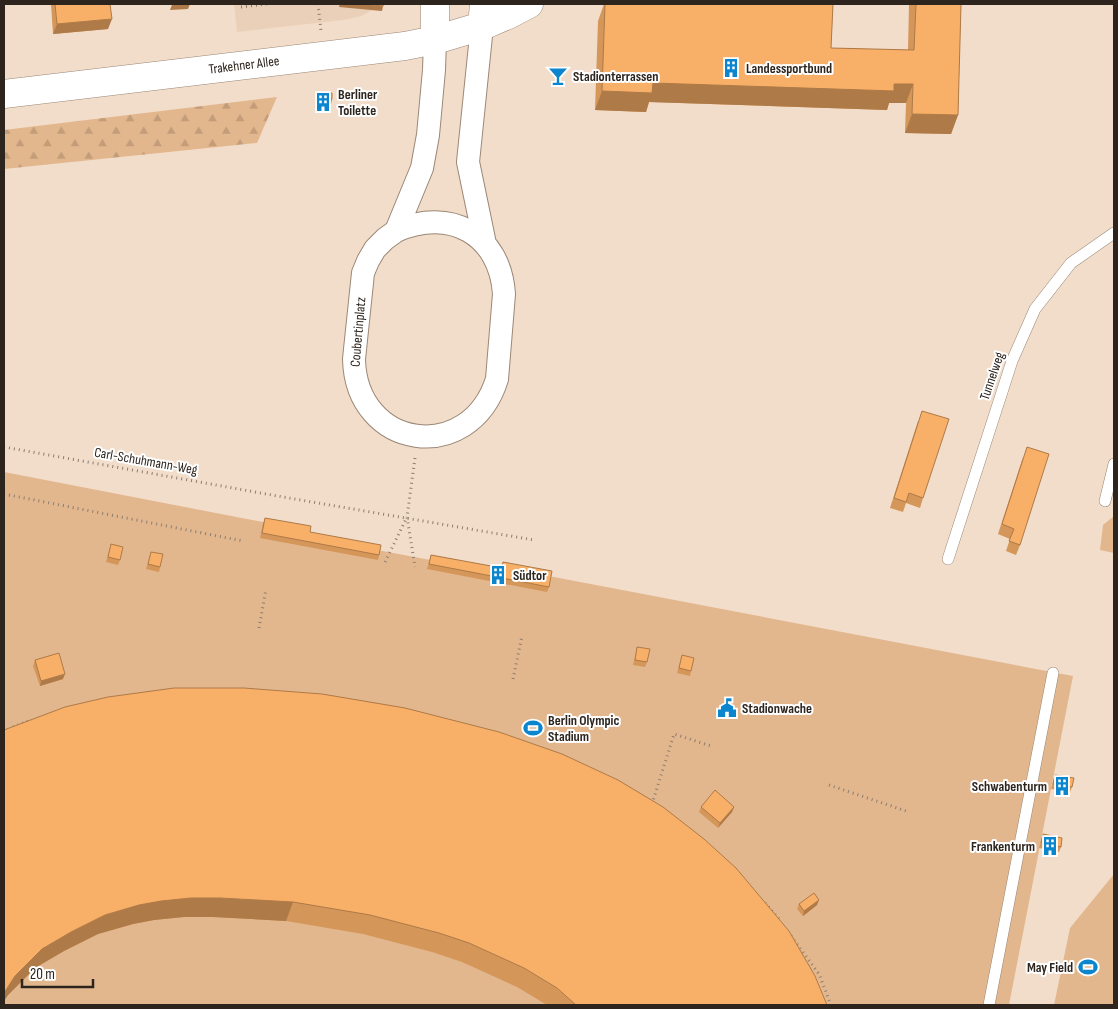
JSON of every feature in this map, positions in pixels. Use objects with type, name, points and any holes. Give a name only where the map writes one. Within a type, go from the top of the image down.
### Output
[{"type":"main road","points":[[435,4],[435,40]]},
{"type":"main road","name":"Trakehner Allee","points":[[4,94],[405,46],[435,40],[483,15],[508,15],[528,4]]},
{"type":"street","name":"Coubertinplatz","points":[[483,15],[468,162],[485,244]]},
{"type":"street","name":"Coubertinplatz","points":[[396,231],[422,168],[428,135],[435,40]]},
{"type":"street","name":"Coubertinplatz","points":[[436,221],[450,223],[475,235],[485,244],[500,267],[504,294],[497,379],[487,404],[478,414],[456,430],[430,436],[404,433],[392,428],[371,410],[358,389],[354,373],[363,273],[368,261],[375,249],[385,239],[396,231],[416,223],[436,221]]},
{"type":"lane","name":"Tunnelweg","points":[[948,559],[1012,362],[1035,309],[1071,263],[1114,233]]},
{"type":"lane","points":[[1105,501],[1114,464]]},
{"type":"lane","points":[[989,1005],[1053,673]]},
{"type":"path","points":[[241,7],[267,4]]},
{"type":"path","points":[[318,4],[321,32]]},
{"type":"path","points":[[416,567],[407,517],[417,435]]},
{"type":"path","name":"Carl-Schuhmann-Weg","points":[[4,447],[284,498],[407,517],[534,540]]},
{"type":"path","points":[[4,494],[243,541]]},
{"type":"path","points":[[385,562],[407,517]]},
{"type":"path","points":[[259,628],[266,588]]},
{"type":"path","points":[[513,679],[522,636]]},
{"type":"path","points":[[12,727],[38,718]]},
{"type":"path","points":[[644,803],[651,807],[674,734],[710,746]]},
{"type":"path","points":[[829,785],[909,812]]},
{"type":"path","points":[[764,902],[782,923]]},
{"type":"path","points":[[787,930],[819,974],[831,1005]]},
{"type":"shaded area","points":[[234,4],[382,4],[382,11],[373,10],[361,16],[343,20],[237,32]]},
{"type":"green space","points":[[277,97],[257,143],[4,169],[4,130]]},
{"type":"green space","name":"Berlin Olympic Stadium","points":[[4,472],[309,531],[308,537],[500,573],[501,567],[1073,676],[1009,1005],[4,1005]]},
{"type":"green space","points":[[1114,516],[1114,553],[1100,550],[1103,525]]},
{"type":"green space","name":"May Field","points":[[1114,874],[1114,1005],[1054,1005],[1070,928]]},
{"type":"building","points":[[55,4],[110,4],[112,19],[57,24]]},
{"type":"building","points":[[360,4],[384,4],[383,6]]},
{"type":"building","name":"Landessportbund","points":[[605,4],[833,4],[831,48],[914,50],[916,4],[961,4],[958,115],[912,114],[913,84],[894,84],[894,91],[653,83],[652,93],[602,91]]},
{"type":"building","points":[[332,93],[332,99],[318,101],[317,95]]},
{"type":"building","points":[[922,411],[949,419],[923,498],[909,493],[906,502],[894,498]]},
{"type":"building","points":[[1027,447],[1049,454],[1020,545],[1009,541],[1014,529],[1002,524]]},
{"type":"building","points":[[265,518],[311,526],[310,532],[381,545],[379,555],[262,533]]},
{"type":"building","points":[[111,544],[123,547],[120,560],[108,557]]},
{"type":"building","points":[[151,552],[163,554],[160,567],[148,564]]},
{"type":"building","points":[[431,555],[502,568],[503,562],[552,571],[549,587],[429,564]]},
{"type":"building","points":[[637,647],[650,649],[647,662],[635,660]]},
{"type":"building","points":[[59,653],[65,674],[41,681],[35,660]]},
{"type":"building","points":[[682,655],[694,658],[691,671],[679,668]]},
{"type":"building","points":[[174,688],[244,688],[322,694],[405,708],[499,732],[562,754],[618,780],[663,807],[704,839],[736,868],[789,931],[815,976],[827,1005],[576,1005],[557,988],[524,968],[469,943],[439,933],[370,915],[293,902],[220,898],[161,901],[105,915],[42,949],[15,976],[4,993],[4,730],[65,707],[108,697]]},
{"type":"building","points":[[1055,775],[1074,778],[1072,787],[1053,784]]},
{"type":"building","points":[[715,790],[734,807],[720,823],[701,807]]},
{"type":"building","points":[[1043,834],[1062,838],[1061,847],[1041,843]]},
{"type":"building","points":[[814,893],[819,900],[804,911],[799,904]]},
{"type":"place","name":"Landessportbund","points":[[731,68]]},
{"type":"place","name":"Stadionterrassen","points":[[558,76]]},
{"type":"place","name":"Berliner Toilette","points":[[323,102]]},
{"type":"place","name":"Südtor","points":[[498,575]]},
{"type":"place","name":"Stadionwache","points":[[727,708]]},
{"type":"place","name":"Berlin Olympic Stadium","points":[[533,728]]},
{"type":"place","name":"Schwabenturm","points":[[1062,786]]},
{"type":"place","name":"Frankenturm","points":[[1050,846]]},
{"type":"place","name":"May Field","points":[[1088,967]]}]
